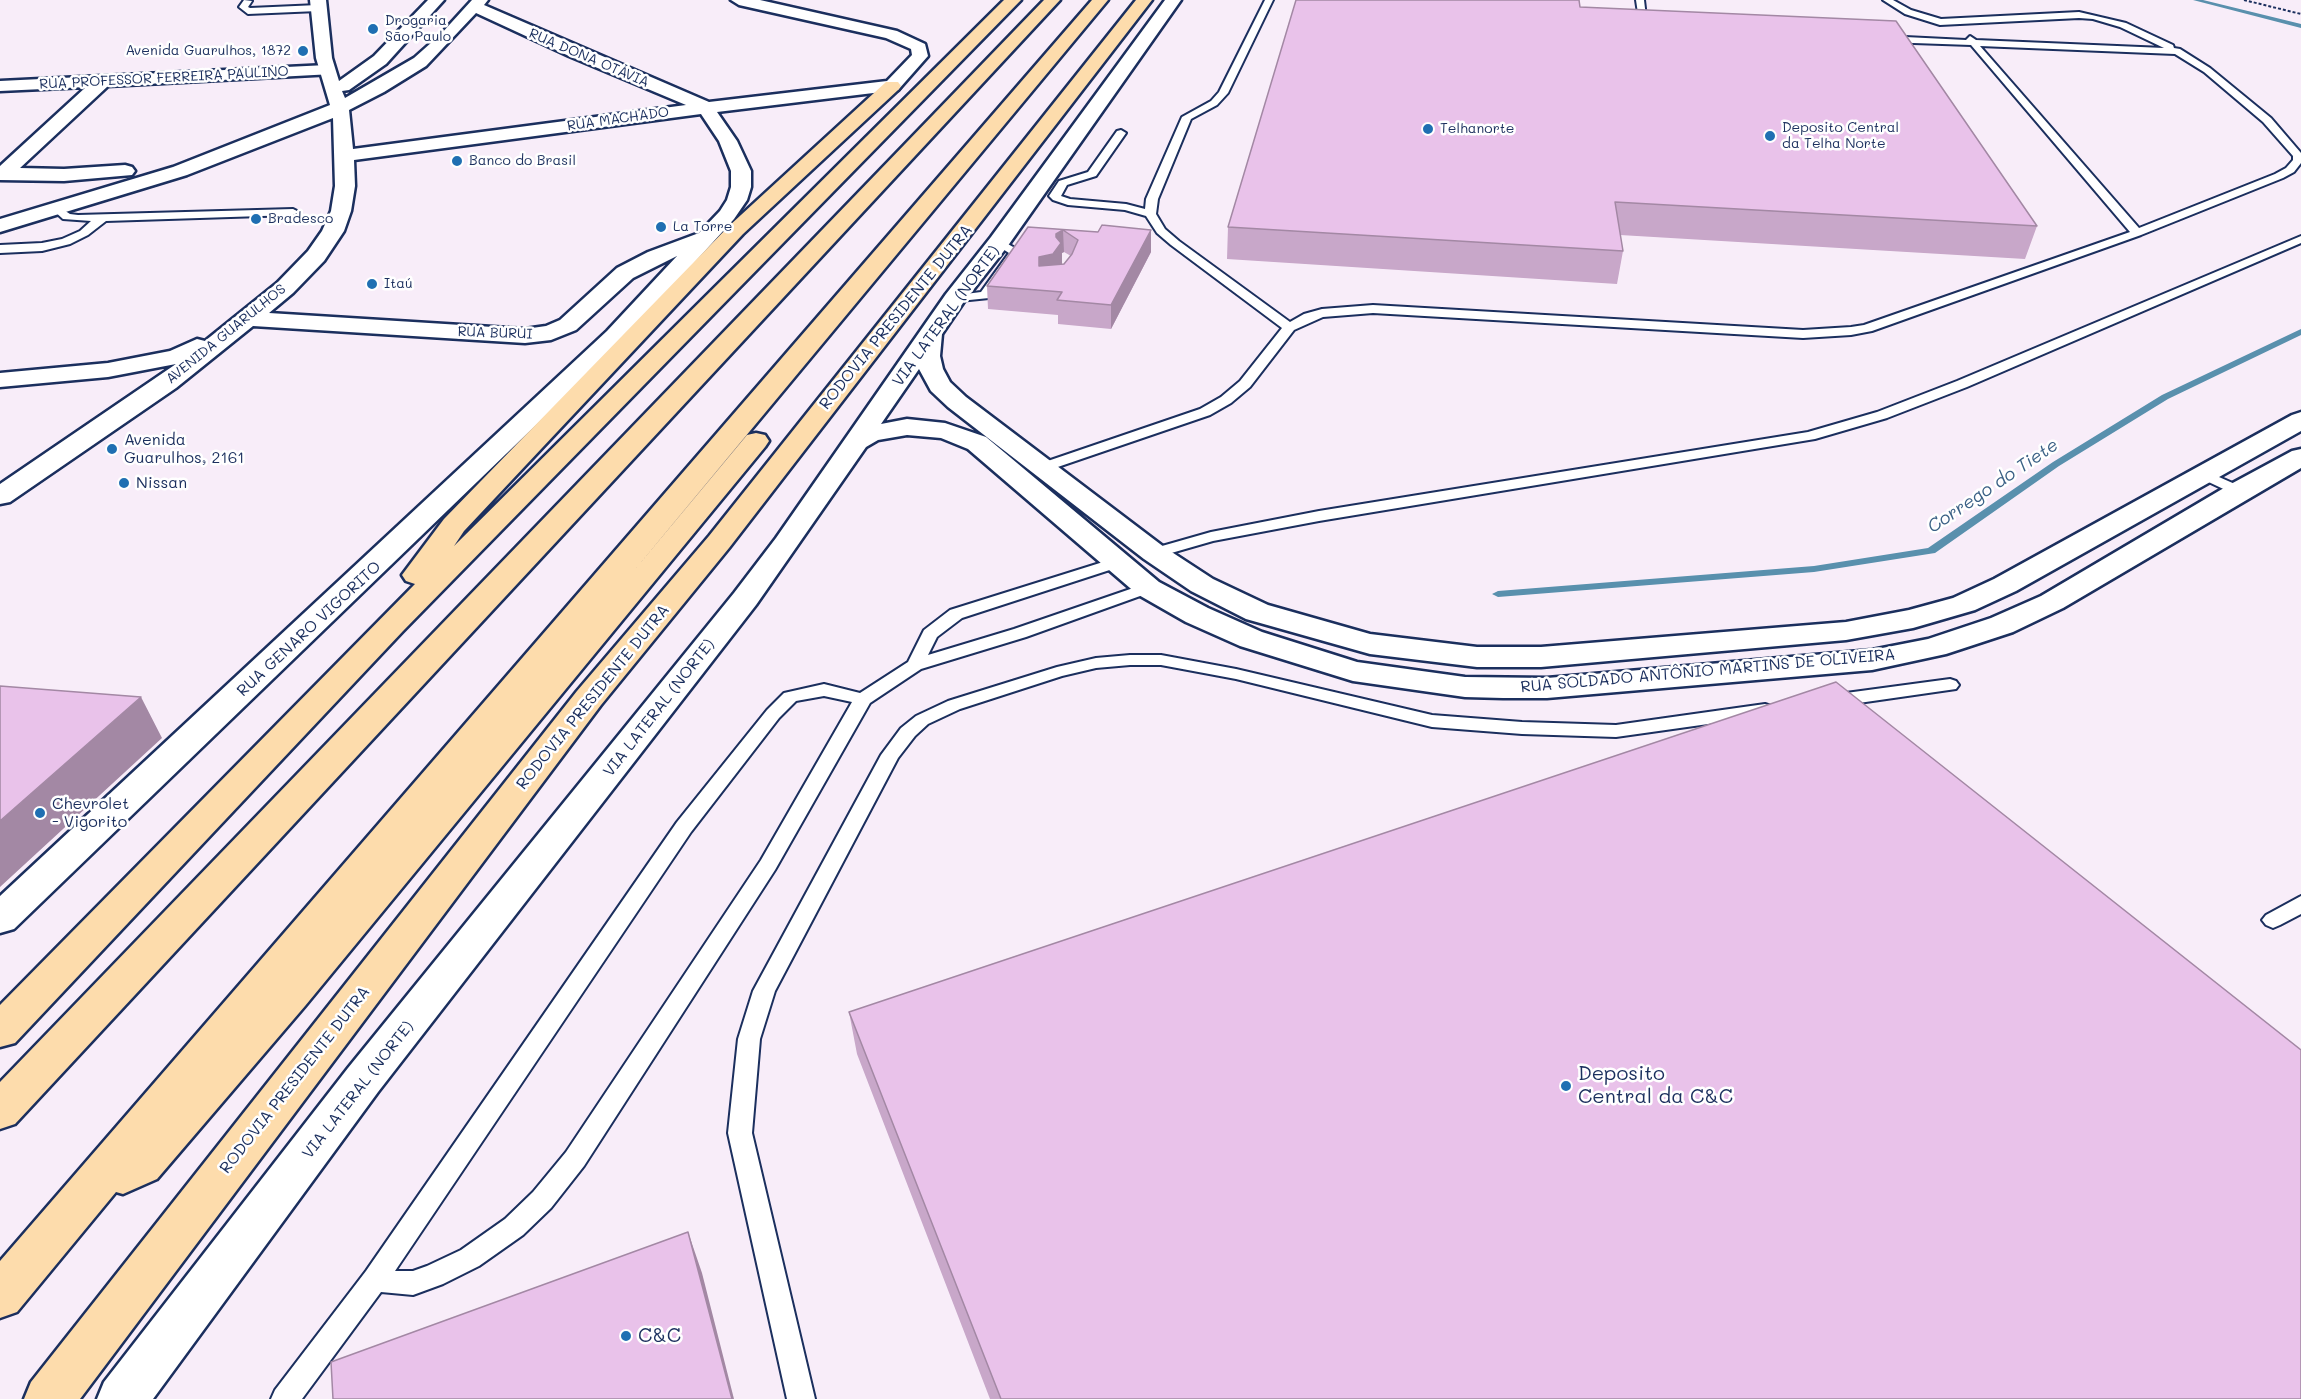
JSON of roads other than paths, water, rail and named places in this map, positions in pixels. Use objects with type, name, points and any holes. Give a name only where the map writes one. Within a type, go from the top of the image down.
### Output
[{"type":"highway","points":[[0,1031],[392,624],[1013,0]]},
{"type":"highway","points":[[0,1111],[1052,0]]},
{"type":"highway","points":[[0,1296],[1100,0]]},
{"type":"highway","name":"RODOVIA PRESIDENTE DUTRA","points":[[49,1399],[589,698],[719,542],[1144,0]]},
{"type":"highway","points":[[392,624],[411,582],[454,525],[736,230],[892,86]]},
{"type":"highway","points":[[82,1199],[141,1165],[291,995],[661,557],[832,348],[922,248],[980,212]]},
{"type":"street","points":[[0,226],[59,210],[180,171],[318,108],[338,106],[371,67],[436,0]]},
{"type":"street","points":[[739,0],[908,40],[919,47],[920,56],[892,86]]},
{"type":"street","name":"VIA LATERAL (NORTE)","points":[[122,1399],[363,1080],[745,599],[954,299],[1014,249],[1173,0]]},
{"type":"street","points":[[0,207],[71,181],[125,171],[289,111],[338,106],[401,75],[420,62],[447,37],[477,3]]},
{"type":"street","name":"RUA DONA OTÁVIA","points":[[477,3],[575,52],[705,107]]},
{"type":"street","name":"AVENIDA GUARULHOS","points":[[0,496],[166,382],[270,302],[316,256],[333,231],[341,211],[345,186],[344,156],[338,106],[327,70],[318,4]]},
{"type":"street","points":[[396,42],[414,46],[447,37]]},
{"type":"street","name":"RUA PROFESSOR FERREIRA PAULINO","points":[[0,86],[327,70]]},
{"type":"street","points":[[2,174],[103,81]]},
{"type":"street","name":"RUA MACHADO","points":[[344,156],[853,88],[892,86]]},
{"type":"street","name":"RUA GENARO VIGORITO","points":[[0,919],[615,336],[711,233],[737,200],[741,187],[741,171],[728,141],[705,107]]},
{"type":"street","points":[[180,171],[200,158],[199,154],[191,148]]},
{"type":"street","points":[[2,174],[71,181]]},
{"type":"street","name":"RUA BURUI","points":[[248,319],[525,336],[551,333],[568,325],[625,273],[711,233]]},
{"type":"street","points":[[0,380],[108,370],[179,356],[243,315],[270,302]]},
{"type":"street","name":"RUA SOLDADO ANTÔNIO MARTINS DE OLIVEIRA","points":[[930,335],[928,356],[932,369],[940,386],[957,402],[1044,466],[1154,553],[1202,585],[1237,604],[1329,634],[1370,644],[1477,657],[1573,654],[1846,631],[1913,619],[1964,604],[2005,585],[2301,420]]},
{"type":"street","points":[[104,426],[123,402],[122,387],[108,370]]},
{"type":"street","name":"RUA SOLDADO ANTÔNIO MARTINS DE OLIVEIRA","points":[[855,442],[870,434],[907,427],[933,428],[977,443],[1148,588],[1197,615],[1292,654],[1353,671],[1465,687],[1546,688],[1848,662],[1935,648],[2002,625],[2052,602],[2239,491],[2301,457]]},
{"type":"lane","points":[[1269,0],[1223,93],[1214,103],[1187,117],[1152,199],[1150,214],[1161,231],[1175,243],[1288,327]]},
{"type":"lane","points":[[1640,0],[1642,18],[1652,24],[1672,29]]},
{"type":"lane","points":[[1044,466],[1205,412],[1226,400],[1245,384],[1288,327],[1322,313],[1373,309],[1803,334],[1833,333],[1867,328],[2137,233],[2279,176],[2290,170],[2298,160],[2298,156],[2267,120],[2207,70],[2177,51],[2123,25],[2079,15],[1954,23],[1925,19],[1887,0]]},
{"type":"lane","points":[[248,1],[243,8],[248,11],[318,4]]},
{"type":"lane","points":[[1954,23],[1974,43],[2137,233]]},
{"type":"lane","points":[[1869,38],[2177,51]]},
{"type":"lane","points":[[1121,133],[1092,174],[1082,179],[1063,183],[1055,196],[1068,202],[1126,207],[1150,214]]},
{"type":"lane","points":[[59,210],[67,217],[102,218],[293,212]]},
{"type":"lane","points":[[0,249],[42,247],[66,242],[84,233],[102,218]]},
{"type":"lane","points":[[1154,553],[1211,537],[1319,516],[1810,436],[1882,415],[1962,384],[2301,239]]},
{"type":"lane","points":[[985,295],[1014,249]]},
{"type":"lane","points":[[954,299],[985,295],[1001,290]]},
{"type":"lane","points":[[2203,474],[2239,491]]},
{"type":"lane","points":[[915,665],[930,634],[956,614],[1119,562]]},
{"type":"lane","points":[[375,1279],[391,1283],[413,1283],[434,1276],[470,1258],[514,1227],[542,1200],[575,1159],[768,865],[863,699],[915,665],[1020,633],[1148,588]]},
{"type":"lane","points":[[801,1399],[740,1133],[749,1039],[764,991],[890,755],[908,732],[922,720],[954,705],[1057,672],[1096,663],[1130,660],[1161,660],[1236,674],[1432,721],[1521,728],[1616,731],[1789,707]]},
{"type":"lane","points":[[1812,704],[1950,685]]},
{"type":"lane","points":[[285,1399],[375,1279],[684,826],[773,714],[790,697],[824,690],[863,699]]},
{"type":"lane","points":[[2273,920],[2301,904]]},
{"type":"waterway","points":[[2196,0],[2301,26]]},
{"type":"waterway","name":"Corrego do Tiete","points":[[1498,594],[1814,569],[1931,551],[2056,464],[2165,397],[2301,332]]},
{"type":"place","name":"Drogaria São Paulo","points":[[373,29]]},
{"type":"place","name":"Avenida Guarulhos, 1872","points":[[303,51]]},
{"type":"place","name":"Telhanorte","points":[[1428,129]]},
{"type":"place","name":"Deposito Central da Telha Norte","points":[[1770,136]]},
{"type":"place","name":"Banco do Brasil","points":[[457,161]]},
{"type":"place","name":"Bradesco","points":[[256,219]]},
{"type":"place","name":"La Torre","points":[[661,227]]},
{"type":"place","name":"Itaú","points":[[372,284]]},
{"type":"place","name":"Avenida Guarulhos, 2161","points":[[112,449]]},
{"type":"place","name":"Nissan","points":[[124,483]]},
{"type":"place","name":"Chevrolet - Vigorito","points":[[40,813]]},
{"type":"place","name":"Deposito Central da C&C","points":[[1566,1086]]},
{"type":"place","name":"C&C","points":[[626,1336]]}]
